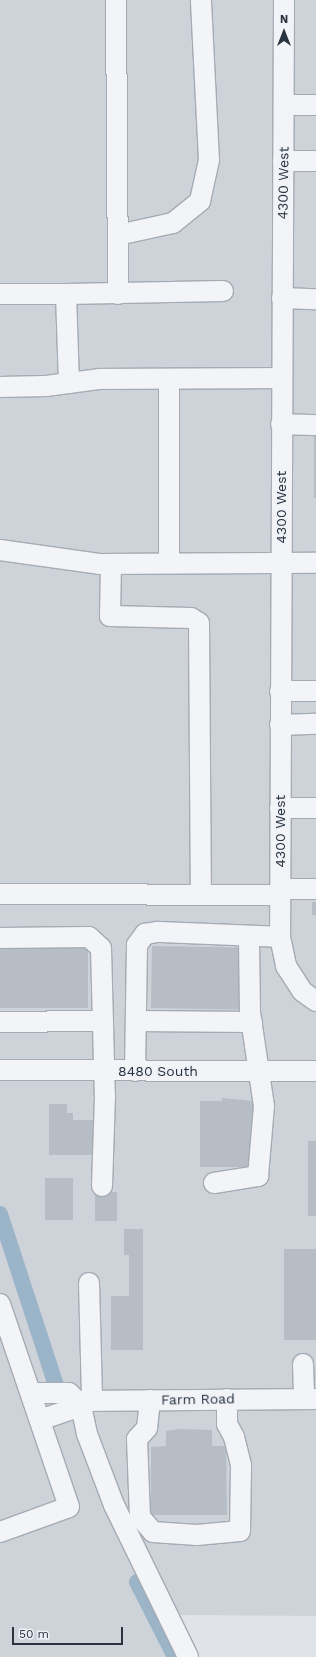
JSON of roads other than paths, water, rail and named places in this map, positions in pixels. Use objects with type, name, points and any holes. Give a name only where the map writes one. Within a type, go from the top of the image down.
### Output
[{"type":"street","points":[[116,0],[118,294]]},
{"type":"street","points":[[118,235],[173,223],[200,201],[209,160],[201,0]]},
{"type":"street","name":"4300 West","points":[[284,0],[280,938],[286,966],[302,991],[315,1000]]},
{"type":"street","points":[[284,105],[316,105]]},
{"type":"street","points":[[283,161],[316,161]]},
{"type":"street","points":[[0,294],[223,292]]},
{"type":"street","points":[[66,294],[69,383]]},
{"type":"street","points":[[282,298],[316,299]]},
{"type":"street","points":[[169,378],[169,563]]},
{"type":"street","points":[[0,387],[69,383],[98,379],[282,378]]},
{"type":"street","points":[[281,424],[316,425]]},
{"type":"street","points":[[0,550],[60,560],[111,564],[316,562]]},
{"type":"street","points":[[111,564],[110,616],[191,618],[200,623],[201,895]]},
{"type":"street","points":[[280,691],[316,691]]},
{"type":"street","points":[[280,725],[316,724]]},
{"type":"street","points":[[280,808],[316,808]]},
{"type":"street","points":[[0,894],[201,895],[316,889]]},
{"type":"street","points":[[135,1071],[137,945],[145,934],[158,932],[280,938]]},
{"type":"street","points":[[214,1183],[258,1176],[264,1106],[252,1022],[249,936]]},
{"type":"street","points":[[0,938],[89,937],[96,942],[103,959],[102,1186]]},
{"type":"street","points":[[0,1022],[103,1021]]},
{"type":"street","points":[[136,1021],[252,1022]]},
{"type":"street","name":"8480 South","points":[[0,1070],[316,1071]]},
{"type":"street","points":[[89,1283],[83,1401],[88,1434],[114,1505],[188,1657]]},
{"type":"street","points":[[0,1304],[69,1507],[0,1532]]},
{"type":"street","points":[[303,1364],[310,1399]]},
{"type":"street","points":[[30,1393],[69,1393],[83,1401]]},
{"type":"street","points":[[150,1400],[147,1428],[137,1440],[140,1517],[153,1532],[197,1535],[240,1531],[241,1465],[234,1437],[228,1424],[227,1399]]},
{"type":"street","name":"Farm Road","points":[[83,1401],[310,1399]]},
{"type":"street","points":[[40,1420],[72,1409],[83,1401]]},
{"type":"waterway","points":[[0,1214],[56,1385]]},
{"type":"waterway","points":[[137,1582],[175,1657]]}]
